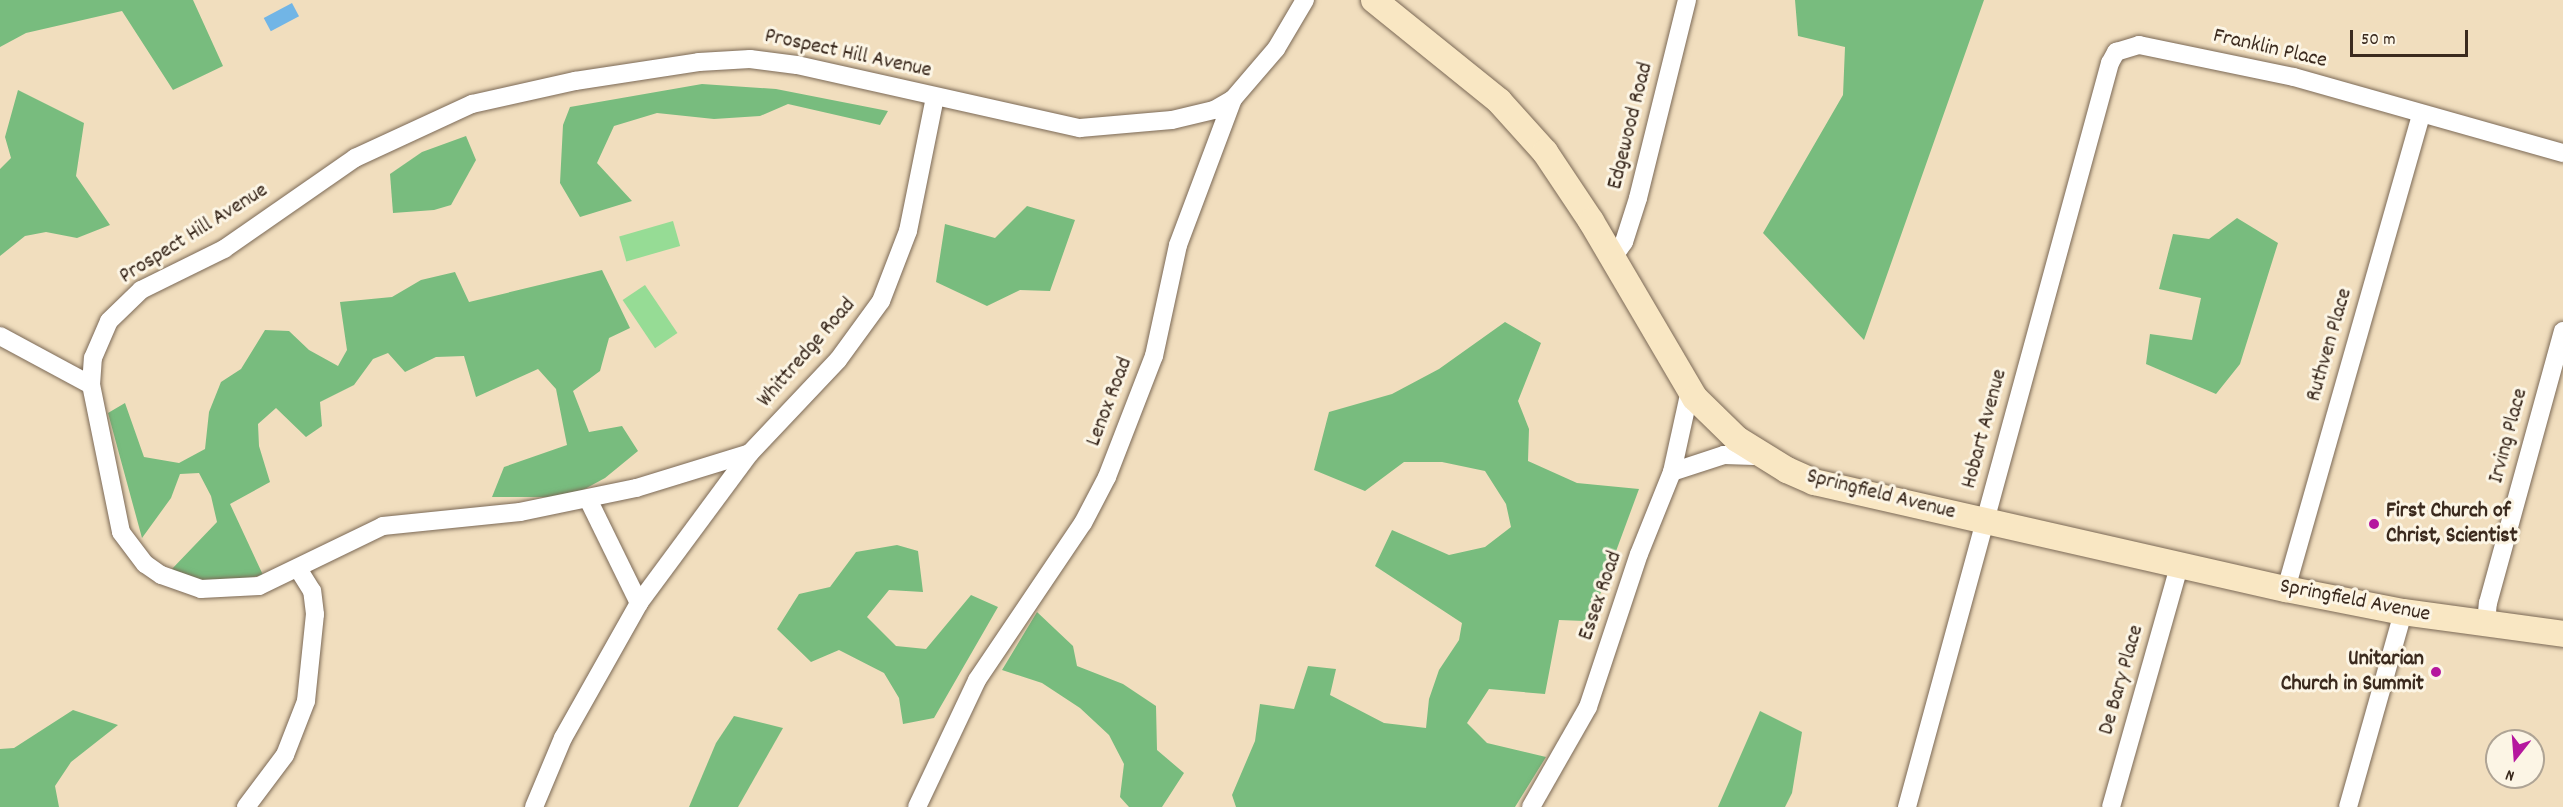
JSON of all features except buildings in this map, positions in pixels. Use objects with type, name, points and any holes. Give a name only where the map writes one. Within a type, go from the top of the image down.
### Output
[{"type":"main road","name":"Springfield Avenue","points":[[1374,0],[1499,101],[1545,152],[1690,390],[1715,419],[1761,456],[1814,482],[2179,566],[2403,612],[2563,634]]},
{"type":"street","name":"Lenox Road","points":[[917,807],[977,680],[1083,523],[1107,477],[1154,356],[1178,245],[1233,99],[1276,49],[1305,0]]},
{"type":"street","name":"Edgewood Road","points":[[1612,259],[1624,242],[1638,198],[1687,0]]},
{"type":"street","name":"Franklin Place","points":[[2110,63],[2116,52],[2139,45],[2294,77],[2563,153]]},
{"type":"street","name":"Prospect Hill Avenue","points":[[750,453],[588,499],[520,512],[383,526],[259,586],[221,590],[182,582],[145,564],[121,532],[91,385],[93,358],[109,321],[141,290],[224,249],[355,158],[472,104],[575,81],[699,62],[750,59],[797,65],[1080,128],[1184,118],[1214,110],[1233,99]]},
{"type":"street","name":"Hobart Avenue","points":[[1907,807],[2110,63]]},
{"type":"street","name":"Whittredge Road","points":[[534,807],[563,738],[639,603],[750,453],[838,360],[881,301],[908,231],[935,97]]},
{"type":"street","name":"Ruthven Place","points":[[2286,589],[2421,114]]},
{"type":"street","name":"Irving Place","points":[[2486,624],[2488,603],[2563,331]]},
{"type":"street","points":[[0,336],[91,385]]},
{"type":"street","name":"Essex Road","points":[[1531,807],[1588,707],[1640,554],[1672,472],[1690,390]]},
{"type":"street","points":[[1672,472],[1724,455],[1761,456]]},
{"type":"street","points":[[588,499],[639,603]]},
{"type":"street","name":"De Bary Place","points":[[2111,807],[2179,566]]},
{"type":"street","points":[[246,807],[285,755],[306,701],[315,614],[312,591],[298,569]]},
{"type":"street","points":[[2348,807],[2403,612]]},
{"type":"green space","points":[[0,0],[193,0],[223,66],[173,90],[122,11],[26,33],[0,47]]},
{"type":"green space","points":[[1795,0],[1984,0],[1864,340],[1763,233],[1843,95],[1845,47],[1798,36]]},
{"type":"green space","points":[[702,84],[776,89],[888,111],[880,125],[788,104],[760,116],[714,119],[657,113],[614,126],[597,163],[632,201],[580,217],[560,183],[563,125],[570,107]]},
{"type":"green space","points":[[18,90],[84,123],[76,176],[110,225],[77,238],[46,232],[25,236],[0,256],[0,169],[11,158],[5,137]]},
{"type":"green space","points":[[466,136],[476,160],[451,205],[434,210],[393,213],[390,174],[422,152]]},
{"type":"green space","points":[[1027,206],[1075,220],[1050,291],[1020,290],[987,306],[936,282],[945,224],[995,238]]},
{"type":"green space","points":[[2237,218],[2278,243],[2240,364],[2216,394],[2146,364],[2150,334],[2192,340],[2201,298],[2159,289],[2173,234],[2209,239]]},
{"type":"green space","points":[[673,221],[680,246],[626,261],[619,236]]},
{"type":"green space","points":[[602,270],[630,328],[609,338],[600,371],[573,391],[589,432],[622,426],[638,451],[605,478],[570,497],[492,497],[504,467],[567,445],[556,389],[538,369],[476,397],[464,356],[436,357],[405,372],[388,353],[373,359],[354,385],[320,402],[322,426],[306,437],[276,408],[258,424],[259,446],[270,482],[230,504],[263,575],[210,586],[170,571],[217,522],[211,496],[199,473],[180,474],[171,498],[142,538],[108,413],[125,403],[144,457],[179,463],[205,449],[209,412],[221,382],[241,369],[265,330],[289,331],[309,350],[338,366],[347,350],[340,302],[392,297],[421,280],[455,272],[469,302]]},
{"type":"green space","points":[[645,285],[677,333],[655,348],[623,300]]},
{"type":"green space","points":[[1505,322],[1541,343],[1518,401],[1529,429],[1528,461],[1577,483],[1639,489],[1598,600],[1585,621],[1559,620],[1545,694],[1489,689],[1467,723],[1487,743],[1546,757],[1515,807],[1236,807],[1232,795],[1255,741],[1260,704],[1294,709],[1308,666],[1336,669],[1330,695],[1384,723],[1426,728],[1429,699],[1439,670],[1459,640],[1462,623],[1375,566],[1392,530],[1449,555],[1485,547],[1511,527],[1506,504],[1485,471],[1442,462],[1404,462],[1365,491],[1314,470],[1329,412],[1392,394],[1439,369]]},
{"type":"green space","points":[[897,545],[918,551],[923,592],[889,590],[867,617],[896,646],[926,649],[971,595],[998,607],[934,718],[903,724],[899,698],[884,673],[839,650],[811,662],[777,629],[799,594],[830,587],[856,552]]},
{"type":"green space","points":[[1037,612],[1073,646],[1077,666],[1123,684],[1156,706],[1157,750],[1184,773],[1162,807],[1129,807],[1120,797],[1124,764],[1109,735],[1080,708],[1042,683],[1002,670]]},
{"type":"green space","points":[[73,710],[118,725],[71,762],[55,786],[59,807],[0,807],[0,749],[14,748]]},
{"type":"green space","points":[[1760,711],[1802,732],[1792,793],[1785,807],[1718,807]]},
{"type":"green space","points":[[734,716],[783,728],[738,807],[689,807],[716,743]]},
{"type":"water","points":[[292,3],[299,16],[271,31],[264,18]]},
{"type":"place","name":"First Church of Christ, Scientist","points":[[2374,524]]},
{"type":"place","name":"Unitarian Church in Summit","points":[[2436,672]]}]
